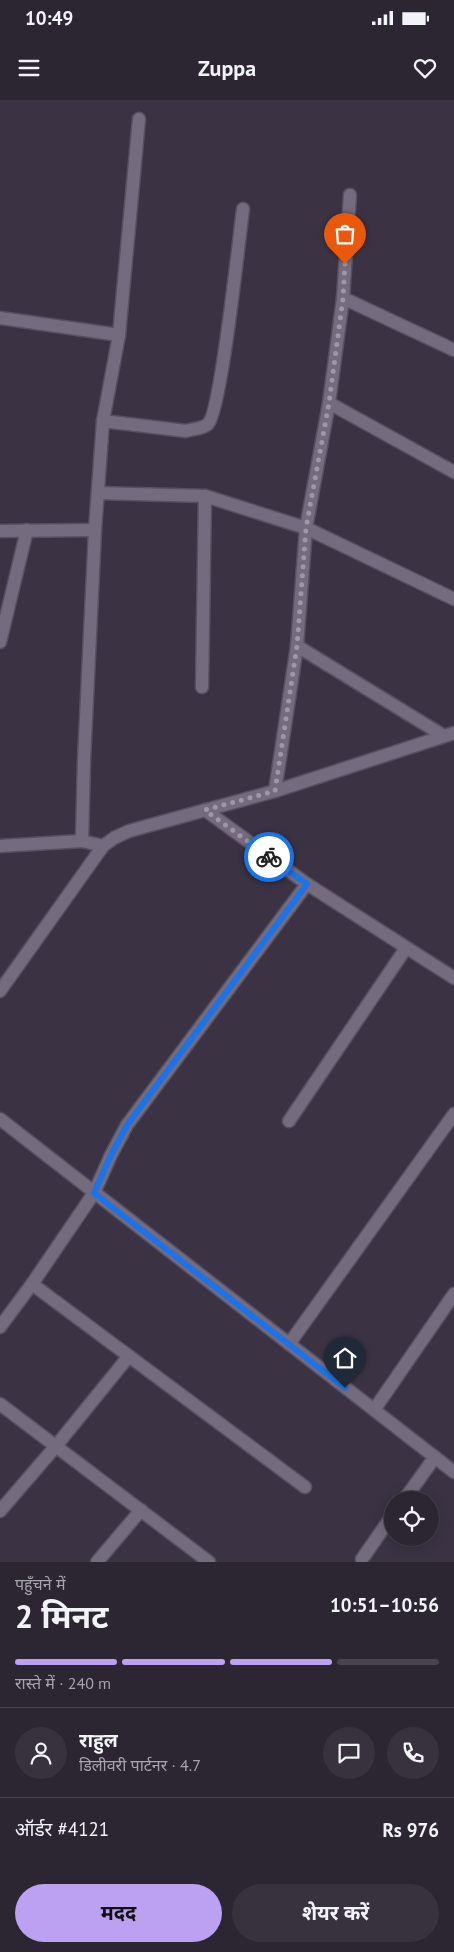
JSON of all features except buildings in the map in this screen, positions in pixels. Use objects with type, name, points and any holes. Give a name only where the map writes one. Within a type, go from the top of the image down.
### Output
[{"type":"street","points":[[82,841],[95,530],[104,421],[119,335],[140,119]]},
{"type":"street","points":[[275,791],[297,646],[306,528],[329,403],[343,298],[350,195]]},
{"type":"street","points":[[104,421],[186,431],[208,424],[213,413],[220,383],[243,209]]},
{"type":"street","points":[[343,298],[454,350]]},
{"type":"street","points":[[0,318],[119,335]]},
{"type":"street","points":[[329,403],[454,472]]},
{"type":"street","points":[[98,493],[205,496],[306,528],[454,599]]},
{"type":"street","points":[[202,687],[205,496]]},
{"type":"street","points":[[0,642],[27,530]]},
{"type":"street","points":[[0,531],[95,530]]},
{"type":"street","points":[[297,646],[449,735]]},
{"type":"street","points":[[0,991],[103,846],[114,838],[129,831],[275,791],[449,735]]},
{"type":"street","points":[[205,810],[307,884],[454,978]]},
{"type":"street","points":[[0,846],[82,841],[103,846]]},
{"type":"street","points":[[0,1327],[32,1284],[94,1193],[127,1125],[307,884]]},
{"type":"street","points":[[289,1121],[406,948]]},
{"type":"street","points":[[289,1344],[454,1114]]},
{"type":"street","points":[[0,1118],[454,1472]]},
{"type":"street","points":[[32,1284],[306,1486]]},
{"type":"street","points":[[374,1410],[454,1294]]},
{"type":"street","points":[[0,1511],[129,1356]]},
{"type":"street","points":[[0,1404],[209,1562]]},
{"type":"street","points":[[410,1491],[435,1457]]},
{"type":"street","points":[[97,1562],[141,1510]]},
{"type":"street","points":[[362,1559],[384,1527]]},
{"type":"way so far","points":[[269,857],[205,810],[275,791],[297,646],[306,528],[329,403],[343,298],[345,264]]},
{"type":"route","points":[[269,857],[307,884],[127,1125],[94,1193],[345,1388]]}]
